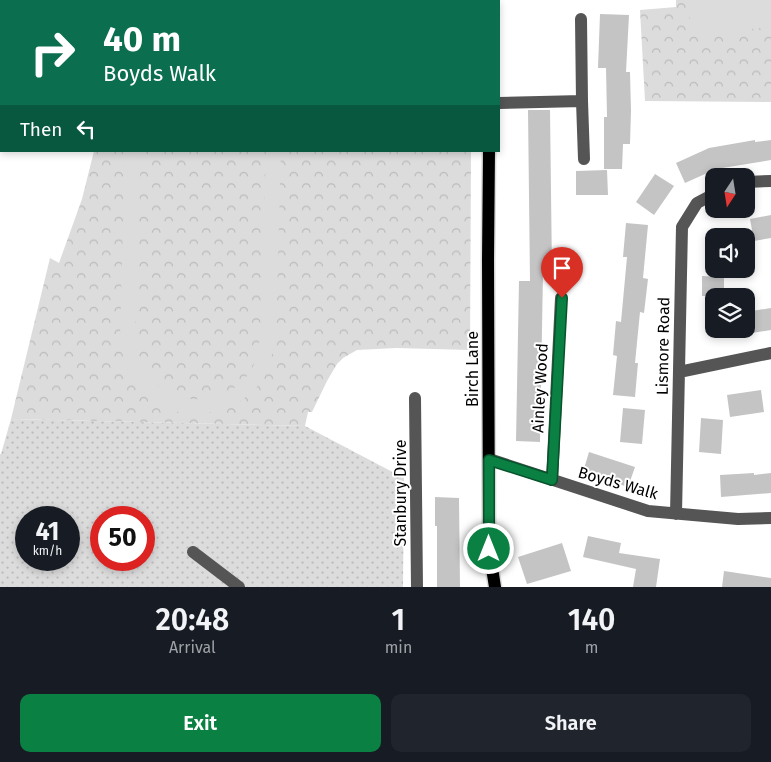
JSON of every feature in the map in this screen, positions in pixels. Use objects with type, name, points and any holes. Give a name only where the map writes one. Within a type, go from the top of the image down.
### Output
[{"type":"main road","name":"Birch Lane","points":[[489,152],[489,549],[495,587]]},
{"type":"street","points":[[581,19],[584,159]]},
{"type":"street","points":[[500,103],[582,101]]},
{"type":"street","points":[[755,182],[771,181]]},
{"type":"street","name":"Lismore Road","points":[[676,514],[682,227],[697,203],[705,199]]},
{"type":"street","name":"Ainley Wood","points":[[552,480],[562,298]]},
{"type":"street","points":[[679,372],[771,353]]},
{"type":"street","name":"Stanbury Drive","points":[[415,398],[417,587]]},
{"type":"street","name":"Boyds Walk","points":[[489,460],[648,511],[738,519],[771,518]]},
{"type":"street","points":[[193,552],[239,587]]},
{"type":"green space","points":[[676,0],[771,0],[771,102],[645,101],[640,10],[676,7]]},
{"type":"green space","points":[[689,0],[771,0],[771,27],[691,35]]},
{"type":"green space","points":[[94,152],[471,152],[470,350],[396,348],[357,350],[337,364],[312,412],[308,412],[305,426],[11,419],[50,258],[59,263],[82,199]]},
{"type":"green space","points":[[125,152],[141,152],[135,333],[138,353],[143,365],[154,382],[165,391],[191,399],[219,396],[231,390],[242,381],[255,362],[260,337],[266,152],[281,152],[276,334],[266,373],[253,391],[240,401],[209,413],[192,414],[175,411],[160,405],[140,390],[127,369],[120,338]]},
{"type":"green space","points":[[11,419],[305,426],[404,478],[403,587],[0,587],[0,454]]},
{"type":"building","points":[[600,14],[629,15],[626,72],[630,72],[630,144],[623,144],[622,169],[604,169],[604,117],[607,117],[606,68],[598,68]]},
{"type":"building","points":[[528,110],[550,110],[552,272],[543,272],[540,442],[516,441],[519,281],[530,281]]},
{"type":"building","points":[[755,140],[755,142],[771,140],[771,160],[722,168],[705,168],[705,174],[685,183],[676,163],[709,148]]},
{"type":"building","points":[[607,170],[608,195],[576,195],[576,171]]},
{"type":"building","points":[[655,174],[674,186],[654,215],[636,202]]},
{"type":"building","points":[[771,215],[771,238],[755,241],[755,228],[752,228],[750,219]]},
{"type":"building","points":[[626,223],[648,225],[643,278],[648,279],[644,313],[640,312],[635,363],[638,363],[635,397],[613,395],[617,356],[613,355],[616,321],[621,322],[627,257],[623,257]]},
{"type":"building","points":[[702,276],[705,276],[705,278],[724,278],[724,288],[705,288],[705,296],[702,296]]},
{"type":"building","points":[[771,308],[771,330],[755,333],[755,311]]},
{"type":"building","points":[[761,390],[764,412],[730,417],[727,395]]},
{"type":"building","points":[[623,408],[645,410],[642,444],[620,442]]},
{"type":"building","points":[[701,418],[723,420],[721,454],[699,452]]},
{"type":"building","points":[[589,452],[635,467],[628,487],[583,472]]},
{"type":"building","points":[[754,473],[754,475],[771,473],[771,493],[721,497],[720,475]]},
{"type":"building","points":[[435,497],[459,498],[460,587],[437,587]]},
{"type":"building","points":[[588,536],[621,543],[619,553],[660,559],[656,587],[633,587],[636,569],[583,557]]},
{"type":"building","points":[[562,543],[571,571],[527,584],[518,557]]},
{"type":"building","points":[[724,571],[771,578],[771,587],[722,587]]},
{"type":"route","points":[[489,549],[489,460],[552,480],[562,298]]}]
